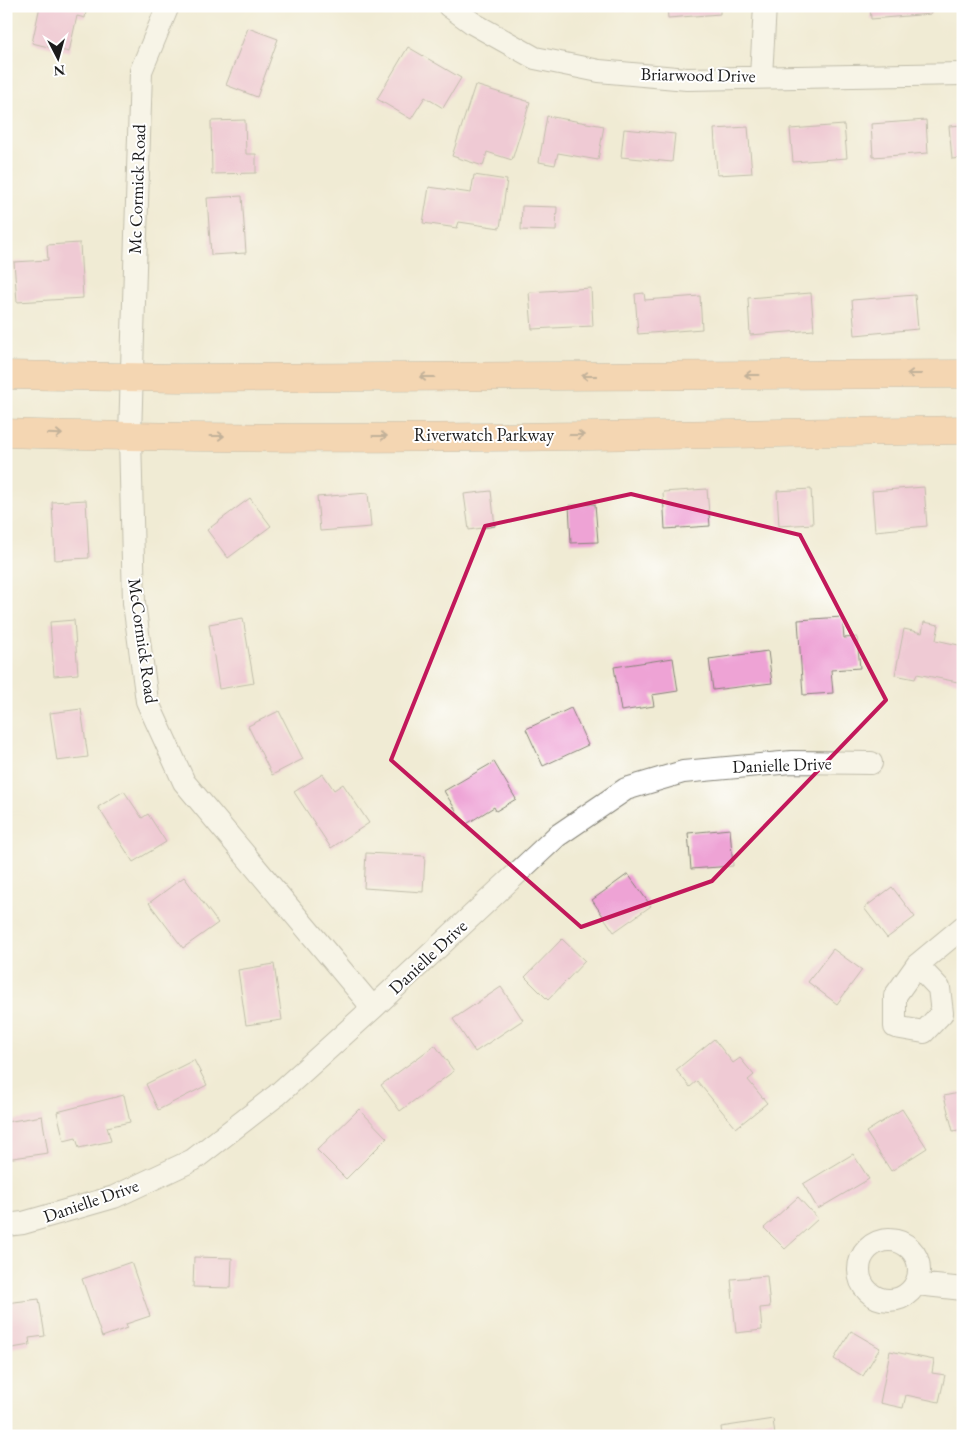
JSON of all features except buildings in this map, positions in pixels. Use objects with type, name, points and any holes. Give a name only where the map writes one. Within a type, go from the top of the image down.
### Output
[{"type":"main road","points":[[6,375],[132,378],[963,374]]},
{"type":"main road","name":"Riverwatch Parkway","points":[[6,433],[130,436],[636,435],[963,430]]},
{"type":"street","name":"Mc Cormick Road","points":[[132,378],[141,71],[168,6]]},
{"type":"street","name":"Briarwood Drive","points":[[449,6],[474,24],[534,58],[598,71],[687,78],[963,74]]},
{"type":"street","points":[[761,76],[765,6]]},
{"type":"street","name":"McCormick Road","points":[[132,378],[130,436],[134,603],[148,701],[184,782],[373,1008]]},
{"type":"street","name":"Danielle Drive","points":[[6,1225],[23,1223],[114,1197],[193,1160],[277,1095],[557,836],[626,789],[684,772],[732,767],[792,762],[871,764]]},
{"type":"street","points":[[917,966],[963,927]]},
{"type":"street","points":[[917,1284],[963,1289]]},
{"type":"highlighted area","points":[[631,494],[800,535],[886,700],[712,881],[581,927],[391,760],[485,526]]}]
